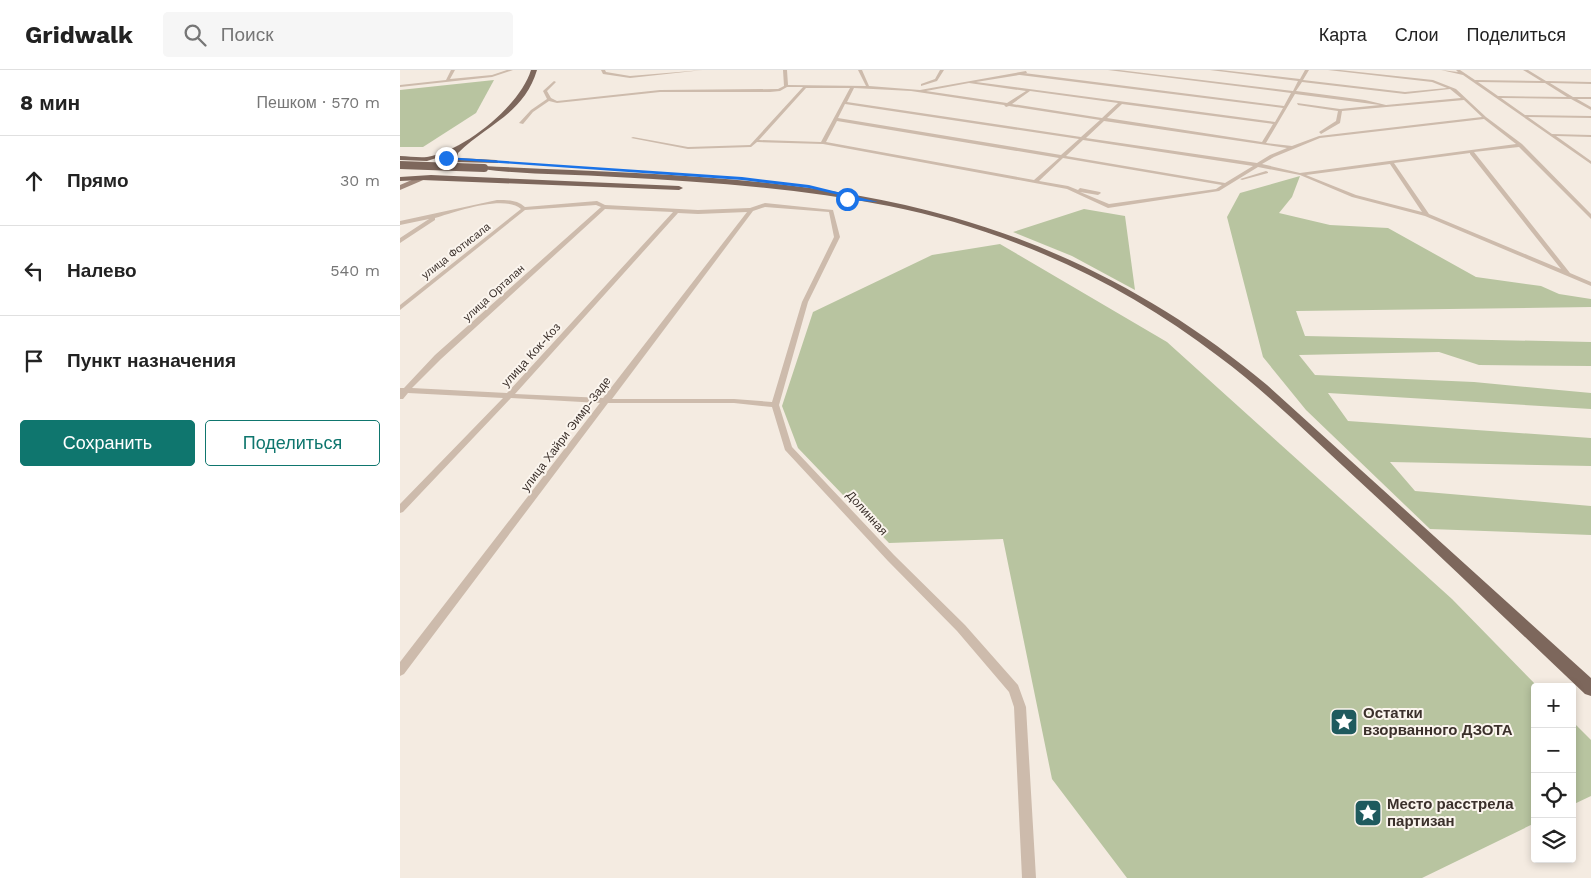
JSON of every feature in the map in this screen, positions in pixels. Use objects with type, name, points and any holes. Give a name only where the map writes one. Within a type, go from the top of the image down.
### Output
[{"type":"main road","points":[[400,188],[424,178],[452,170],[458,164],[454,160],[455,152],[508,111],[527,89],[534,70]]},
{"type":"main road","points":[[400,167],[428,159],[465,143]]},
{"type":"main road","points":[[400,158],[742,179],[809,187],[957,221],[1037,249],[1119,287],[1204,340],[1269,393],[1351,466],[1591,689]]},
{"type":"main road","points":[[400,167],[484,168],[745,184],[819,192],[876,202]]},
{"type":"main road","points":[[400,167],[477,173],[745,184]]},
{"type":"main road","points":[[400,179],[424,178],[748,190],[876,202]]},
{"type":"street","points":[[448,80],[453,70]]},
{"type":"street","points":[[400,86],[492,76],[511,70]]},
{"type":"street","points":[[603,70],[604,72],[630,76],[700,70]]},
{"type":"street","points":[[786,70],[786,86]]},
{"type":"street","points":[[860,70],[868,86]]},
{"type":"street","points":[[521,123],[532,111],[549,99],[568,102],[660,91],[770,91],[779,90],[786,86],[852,88],[930,84],[936,80],[942,70]]},
{"type":"street","points":[[916,92],[1037,70]]},
{"type":"street","points":[[1110,70],[1365,100],[1384,105]]},
{"type":"street","points":[[1212,70],[1405,93],[1423,90],[1455,90]]},
{"type":"street","points":[[1264,143],[1307,70]]},
{"type":"street","points":[[1330,70],[1432,81],[1455,90],[1485,118],[1520,145],[1591,217]]},
{"type":"street","points":[[1443,70],[1463,74]]},
{"type":"street","points":[[1458,70],[1591,163]]},
{"type":"street","points":[[1525,70],[1591,109]]},
{"type":"street","points":[[1020,74],[1285,107]]},
{"type":"street","points":[[1474,81],[1591,83]]},
{"type":"street","points":[[549,99],[545,92],[554,82]]},
{"type":"street","points":[[967,82],[1276,123]]},
{"type":"street","points":[[868,86],[1293,148]]},
{"type":"street","points":[[633,138],[688,148],[743,148],[751,146],[805,87]]},
{"type":"street","points":[[823,144],[852,88]]},
{"type":"street","points":[[1006,106],[1028,91]]},
{"type":"street","points":[[1496,97],[1591,98]]},
{"type":"street","points":[[1298,104],[1340,110],[1465,99]]},
{"type":"street","points":[[844,103],[1084,138],[1300,174],[1354,196],[1427,215],[1591,284]]},
{"type":"street","points":[[1035,182],[1122,104]]},
{"type":"street","points":[[1321,133],[1338,122],[1340,110]]},
{"type":"street","points":[[1524,116],[1591,117]]},
{"type":"street","points":[[1068,188],[1108,206],[1217,190],[1222,185],[1232,182],[1272,156],[1319,137],[1485,118]]},
{"type":"street","points":[[836,119],[1222,185],[1266,172],[1300,174],[1520,145]]},
{"type":"street","points":[[1550,135],[1591,136]]},
{"type":"street","points":[[755,141],[823,144],[1098,193]]},
{"type":"street","points":[[1472,152],[1569,275]]},
{"type":"street","points":[[1580,156],[1591,156]]},
{"type":"street","points":[[1392,163],[1427,215]]},
{"type":"street","points":[[1256,166],[1266,172]]},
{"type":"street","points":[[400,223],[437,216],[461,208],[503,201],[515,202],[522,205],[524,209],[597,203],[604,207],[676,212],[751,210],[765,205],[831,211],[837,237],[806,302],[774,405],[734,401],[608,401],[404,390]]},
{"type":"street","name":"улица Орталан","points":[[400,397],[404,390],[438,357],[604,207]]},
{"type":"street","name":"улица Фотисала","points":[[400,308],[524,209]]},
{"type":"street","name":"улица Хайри Эимр-Заде","points":[[400,672],[608,401],[751,210]]},
{"type":"street","name":"улица Кок-Коз","points":[[400,510],[509,396],[676,212]]},
{"type":"street","points":[[400,241],[437,216]]},
{"type":"street","name":"Долинная","points":[[774,405],[788,448],[891,558],[961,628],[1014,689],[1020,707],[1029,878]]},
{"type":"green space","points":[[494,80],[476,113],[423,147],[400,147],[400,90]]},
{"type":"green space","points":[[1300,176],[1292,197],[1279,213],[1330,225],[1388,228],[1476,277],[1541,286],[1559,294],[1591,299],[1591,307],[1296,311],[1305,336],[1591,342],[1591,366],[1479,365],[1439,352],[1299,355],[1315,375],[1474,382],[1591,393],[1591,409],[1328,393],[1348,421],[1591,438],[1591,466],[1390,462],[1415,491],[1591,506],[1591,535],[1430,529],[1306,410],[1263,357],[1227,217],[1240,193]]},
{"type":"green space","points":[[1084,209],[1125,216],[1135,290],[1072,256],[1013,232]]},
{"type":"green space","points":[[1000,244],[1167,342],[1452,599],[1534,683],[1531,683],[1531,825],[1422,878],[1127,878],[1052,779],[1003,539],[889,543],[798,448],[782,406],[813,312],[932,255]]},
{"type":"green space","points":[[1576,725],[1591,740],[1591,796],[1576,803]]},
{"type":"place","name":"Остатки взорванного ДЗОТА","points":[[1344,722]]},
{"type":"place","name":"Место расстрела партизан","points":[[1368,813]]},
{"type":"route","points":[[446,158],[742,179],[809,187],[876,202],[847,199]]}]
